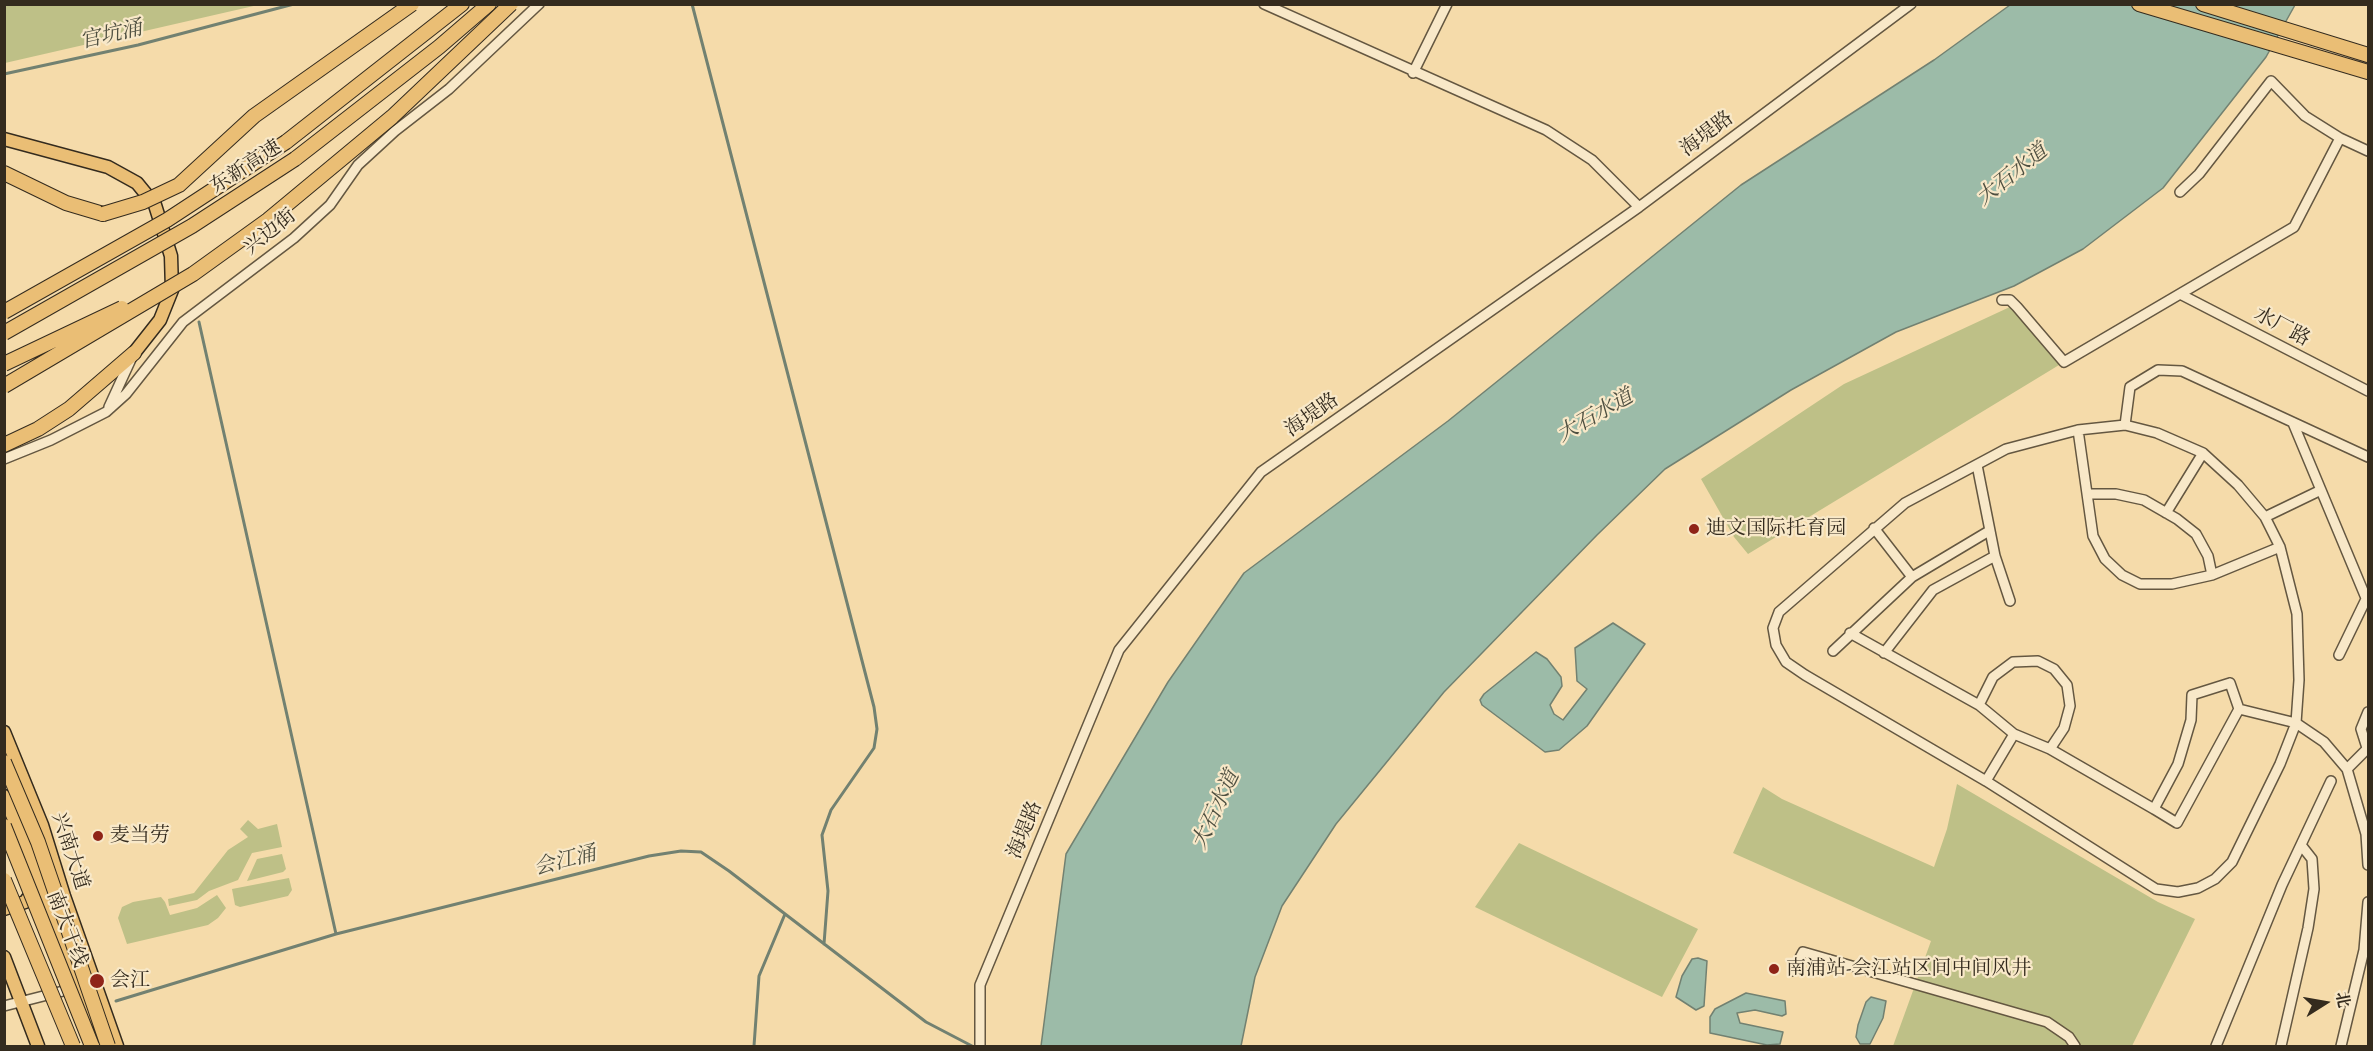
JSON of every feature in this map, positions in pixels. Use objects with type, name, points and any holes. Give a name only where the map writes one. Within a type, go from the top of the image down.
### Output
[{"type":"highway","points":[[4,183],[66,210],[104,214],[143,202],[179,184],[254,116],[412,4]]},
{"type":"highway","name":"东新高速","points":[[4,312],[167,220],[286,142],[462,4]]},
{"type":"highway","name":"东新高速","points":[[4,333],[192,226],[295,159],[489,4]]},
{"type":"highway","points":[[4,386],[194,274],[268,220],[392,117],[511,4]]},
{"type":"highway","points":[[2139,4],[2368,72]]},
{"type":"highway","points":[[2203,4],[2368,55]]},
{"type":"highway","points":[[4,173],[66,203],[104,214]]},
{"type":"highway","points":[[4,364],[194,274]]},
{"type":"highway","points":[[4,445],[38,429],[93,390],[134,353]]},
{"type":"highway","points":[[4,762],[38,842],[108,1047]]},
{"type":"highway","name":"南大干线","points":[[4,826],[92,1047]]},
{"type":"highway","name":"南大干线","points":[[5,883],[73,1047]]},
{"type":"main road","points":[[4,139],[108,166],[137,183],[155,205],[171,255],[172,290],[160,320],[134,353]]},
{"type":"main road","name":"兴南大道","points":[[4,732],[42,825],[117,1047]]},
{"type":"main road","name":"兴南大道","points":[[4,796],[39,878],[100,1047]]},
{"type":"main road","points":[[4,909],[25,902],[35,891],[39,878]]},
{"type":"main road","points":[[4,957],[38,1047]]},
{"type":"street","name":"兴边街","points":[[4,459],[51,440],[106,412],[148,367],[163,344],[183,322],[294,238],[330,205],[358,165],[395,131],[449,89],[539,4]]},
{"type":"street","points":[[1264,4],[1413,73],[1546,130],[1592,160],[1639,207]]},
{"type":"street","points":[[1413,73],[1447,4]]},
{"type":"street","name":"海堤路","points":[[980,1047],[980,985],[1119,650],[1261,472],[1639,207],[1911,4]]},
{"type":"street","points":[[2180,192],[2199,174],[2271,81],[2305,116],[2340,138],[2368,151]]},
{"type":"street","points":[[2002,300],[2010,300],[2018,307],[2064,362],[2294,227],[2340,138]]},
{"type":"street","name":"水厂路","points":[[2180,294],[2368,391]]},
{"type":"street","points":[[106,412],[134,353]]},
{"type":"street","points":[[2125,425],[2130,387],[2158,370],[2182,371],[2368,457]]},
{"type":"street","points":[[2293,423],[2367,595],[2339,655]]},
{"type":"street","points":[[2125,425],[2157,433],[2203,453],[2238,484],[2265,517],[2280,547],[2297,614],[2299,680],[2296,723],[2280,764],[2232,862],[2215,879],[2198,888],[2178,892],[2156,889],[1986,781],[1805,675],[1786,662],[1776,645],[1773,628],[1779,612],[1905,503],[2006,449],[2078,430],[2125,425]]},
{"type":"street","points":[[2078,430],[2093,536],[2105,559],[2122,575],[2140,584],[2172,584],[2212,575],[2280,547]]},
{"type":"street","points":[[2166,513],[2203,453]]},
{"type":"street","points":[[1977,465],[1995,556],[2010,601]]},
{"type":"street","points":[[2265,517],[2321,490]]},
{"type":"street","points":[[2087,494],[2116,494],[2144,500],[2166,513],[2196,534],[2208,556],[2212,575]]},
{"type":"street","points":[[1874,528],[1912,577]]},
{"type":"street","points":[[1833,651],[1912,577],[1989,531]]},
{"type":"street","points":[[1884,653],[1933,590],[1995,556]]},
{"type":"street","points":[[1850,633],[1979,705],[2014,734],[2050,749],[2178,823],[2239,709],[2230,683],[2192,695],[2191,720],[2178,764],[2154,809]]},
{"type":"street","points":[[1979,705],[1993,677],[2013,662],[2038,661],[2054,669],[2067,686],[2070,706],[2064,728],[2050,749]]},
{"type":"street","points":[[2239,709],[2296,723],[2324,742],[2347,769],[2366,834],[2368,865]]},
{"type":"street","points":[[2347,769],[2368,748],[2361,729],[2368,712]]},
{"type":"street","points":[[1986,781],[2014,734]]},
{"type":"street","points":[[2216,1047],[2301,845],[2331,781]]},
{"type":"street","points":[[2281,1047],[2308,928],[2314,889],[2312,859],[2301,845]]},
{"type":"street","points":[[2341,1047],[2364,950],[2368,902]]},
{"type":"street","points":[[1793,971],[1803,952],[2047,1022],[2069,1037],[2075,1047]]},
{"type":"street","points":[[4,1006],[94,983]]},
{"type":"green space","points":[[5,4],[258,4],[258,5],[5,63]]},
{"type":"green space","points":[[2012,306],[2064,362],[1748,554],[1734,537],[1701,479],[1844,384]]},
{"type":"green space","points":[[1957,784],[2158,902],[2195,919],[2132,1046],[1893,1046],[1931,941],[1733,853],[1763,787],[1782,799],[1934,867],[1947,829]]},
{"type":"green space","points":[[248,820],[258,829],[277,824],[282,847],[252,853],[238,880],[209,891],[197,900],[169,906],[168,899],[194,893],[228,850],[248,837],[240,829]]},
{"type":"green space","points":[[1519,843],[1698,929],[1662,997],[1475,907]]},
{"type":"green space","points":[[282,854],[286,869],[283,872],[247,881],[257,859]]},
{"type":"green space","points":[[289,878],[292,890],[288,896],[240,907],[235,905],[232,889]]},
{"type":"green space","points":[[217,895],[226,908],[208,925],[127,944],[118,918],[122,907],[133,902],[161,897],[170,915],[197,908]]},
{"type":"water","name":"大石水道","points":[[2010,5],[2295,5],[2266,57],[2163,188],[2083,249],[2014,286],[1896,332],[1791,390],[1665,469],[1597,535],[1444,692],[1336,824],[1282,906],[1255,977],[1241,1046],[1041,1046],[1066,854],[1168,682],[1244,573],[1448,421],[1741,185],[1934,60]]},
{"type":"water","points":[[1613,623],[1645,644],[1587,726],[1559,750],[1545,752],[1482,705],[1480,700],[1484,694],[1536,652],[1547,659],[1561,677],[1562,686],[1550,705],[1554,714],[1563,720],[1587,689],[1577,681],[1575,648]]},
{"type":"water","points":[[1692,959],[1707,961],[1704,1006],[1696,1010],[1676,997],[1682,976]]},
{"type":"water","points":[[1746,993],[1785,1001],[1786,1014],[1782,1016],[1755,1010],[1737,1013],[1740,1023],[1783,1032],[1780,1044],[1767,1045],[1710,1033],[1710,1017],[1715,1009]]},
{"type":"water","points":[[1871,997],[1886,1001],[1883,1018],[1870,1044],[1860,1044],[1856,1037],[1858,1025],[1866,1002]]},
{"type":"waterway","name":"官坑涌","points":[[4,74],[138,45],[294,4]]},
{"type":"waterway","points":[[692,4],[874,707],[877,729],[874,748],[831,810],[822,835],[828,891],[824,944]]},
{"type":"waterway","points":[[199,322],[336,934]]},
{"type":"waterway","name":"会江涌","points":[[116,1001],[336,934],[649,856],[681,851],[701,852],[926,1022],[972,1046]]},
{"type":"waterway","points":[[754,1046],[759,976],[785,914]]},
{"type":"place","name":"迪文国际托育园","points":[[1694,529]]},
{"type":"place","name":"麦当劳","points":[[98,836]]},
{"type":"place","name":"南浦站-会江站区间中间风井","points":[[1774,969]]},
{"type":"place","name":"会江","points":[[97,981]]}]
